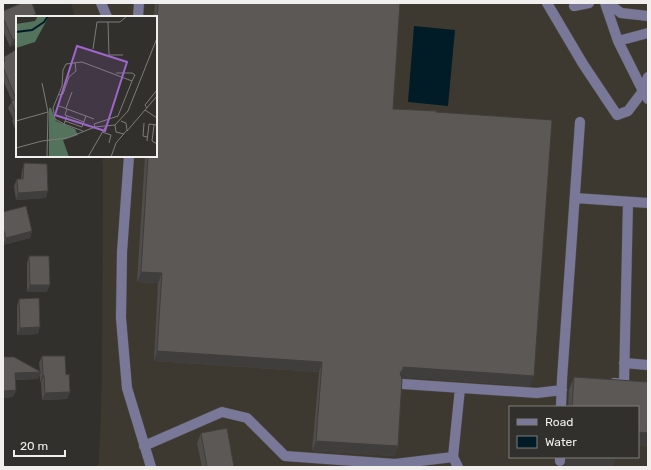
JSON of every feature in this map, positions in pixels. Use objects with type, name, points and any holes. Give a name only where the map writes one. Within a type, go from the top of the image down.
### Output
[{"type":"street","points":[[101,3],[107,16]]},
{"type":"street","points":[[138,16],[139,3]]},
{"type":"street","points":[[547,3],[583,64],[617,115],[628,111],[645,95],[648,77]]},
{"type":"street","points":[[574,6],[588,3]]},
{"type":"street","points":[[606,3],[618,41],[645,95]]},
{"type":"street","points":[[606,3],[620,13],[648,16]]},
{"type":"street","points":[[618,41],[648,33]]},
{"type":"street","points":[[562,406],[562,390],[566,380],[580,122]]},
{"type":"street","points":[[128,157],[122,252],[121,318],[127,388],[151,467]]},
{"type":"street","points":[[575,198],[648,203]]},
{"type":"street","points":[[601,382],[624,384],[628,202]]},
{"type":"street","points":[[624,363],[648,365]]},
{"type":"street","points":[[403,384],[537,393],[562,390]]},
{"type":"street","points":[[458,467],[453,457],[460,388]]},
{"type":"street","points":[[144,446],[222,412],[247,418],[285,456],[395,464],[453,457]]},
{"type":"shaded area","points":[[71,3],[648,3],[648,467],[97,467],[99,462],[102,379],[102,157],[157,157],[157,16],[75,16]]},
{"type":"water","points":[[414,26],[455,30],[448,106],[408,102]]},
{"type":"building","points":[[22,3],[32,3],[36,14],[31,16],[16,16],[16,38],[13,40],[3,18],[3,11]]},
{"type":"building","points":[[158,3],[400,3],[393,109],[552,120],[534,376],[403,367],[400,373],[402,379],[398,446],[316,441],[322,362],[157,351],[162,273],[141,272],[148,157],[157,157]]},
{"type":"building","points":[[16,50],[16,99],[3,67],[3,62],[5,61],[4,57]]},
{"type":"building","points":[[16,99],[16,114],[11,101]]},
{"type":"building","points":[[24,163],[47,164],[48,191],[18,193],[17,179],[23,179]]},
{"type":"building","points":[[26,206],[32,231],[6,238],[3,228],[3,212]]},
{"type":"building","points":[[29,256],[49,256],[50,285],[30,285]]},
{"type":"building","points":[[39,298],[40,327],[20,328],[19,299]]},
{"type":"building","points":[[42,356],[65,356],[66,375],[69,374],[70,392],[45,393]]},
{"type":"building","points":[[3,357],[14,357],[41,372],[15,373],[16,390],[3,391]]},
{"type":"building","points":[[574,377],[648,382],[648,433],[639,432],[639,406],[572,406]]},
{"type":"building","points":[[227,428],[234,467],[207,467],[201,433]]}]
